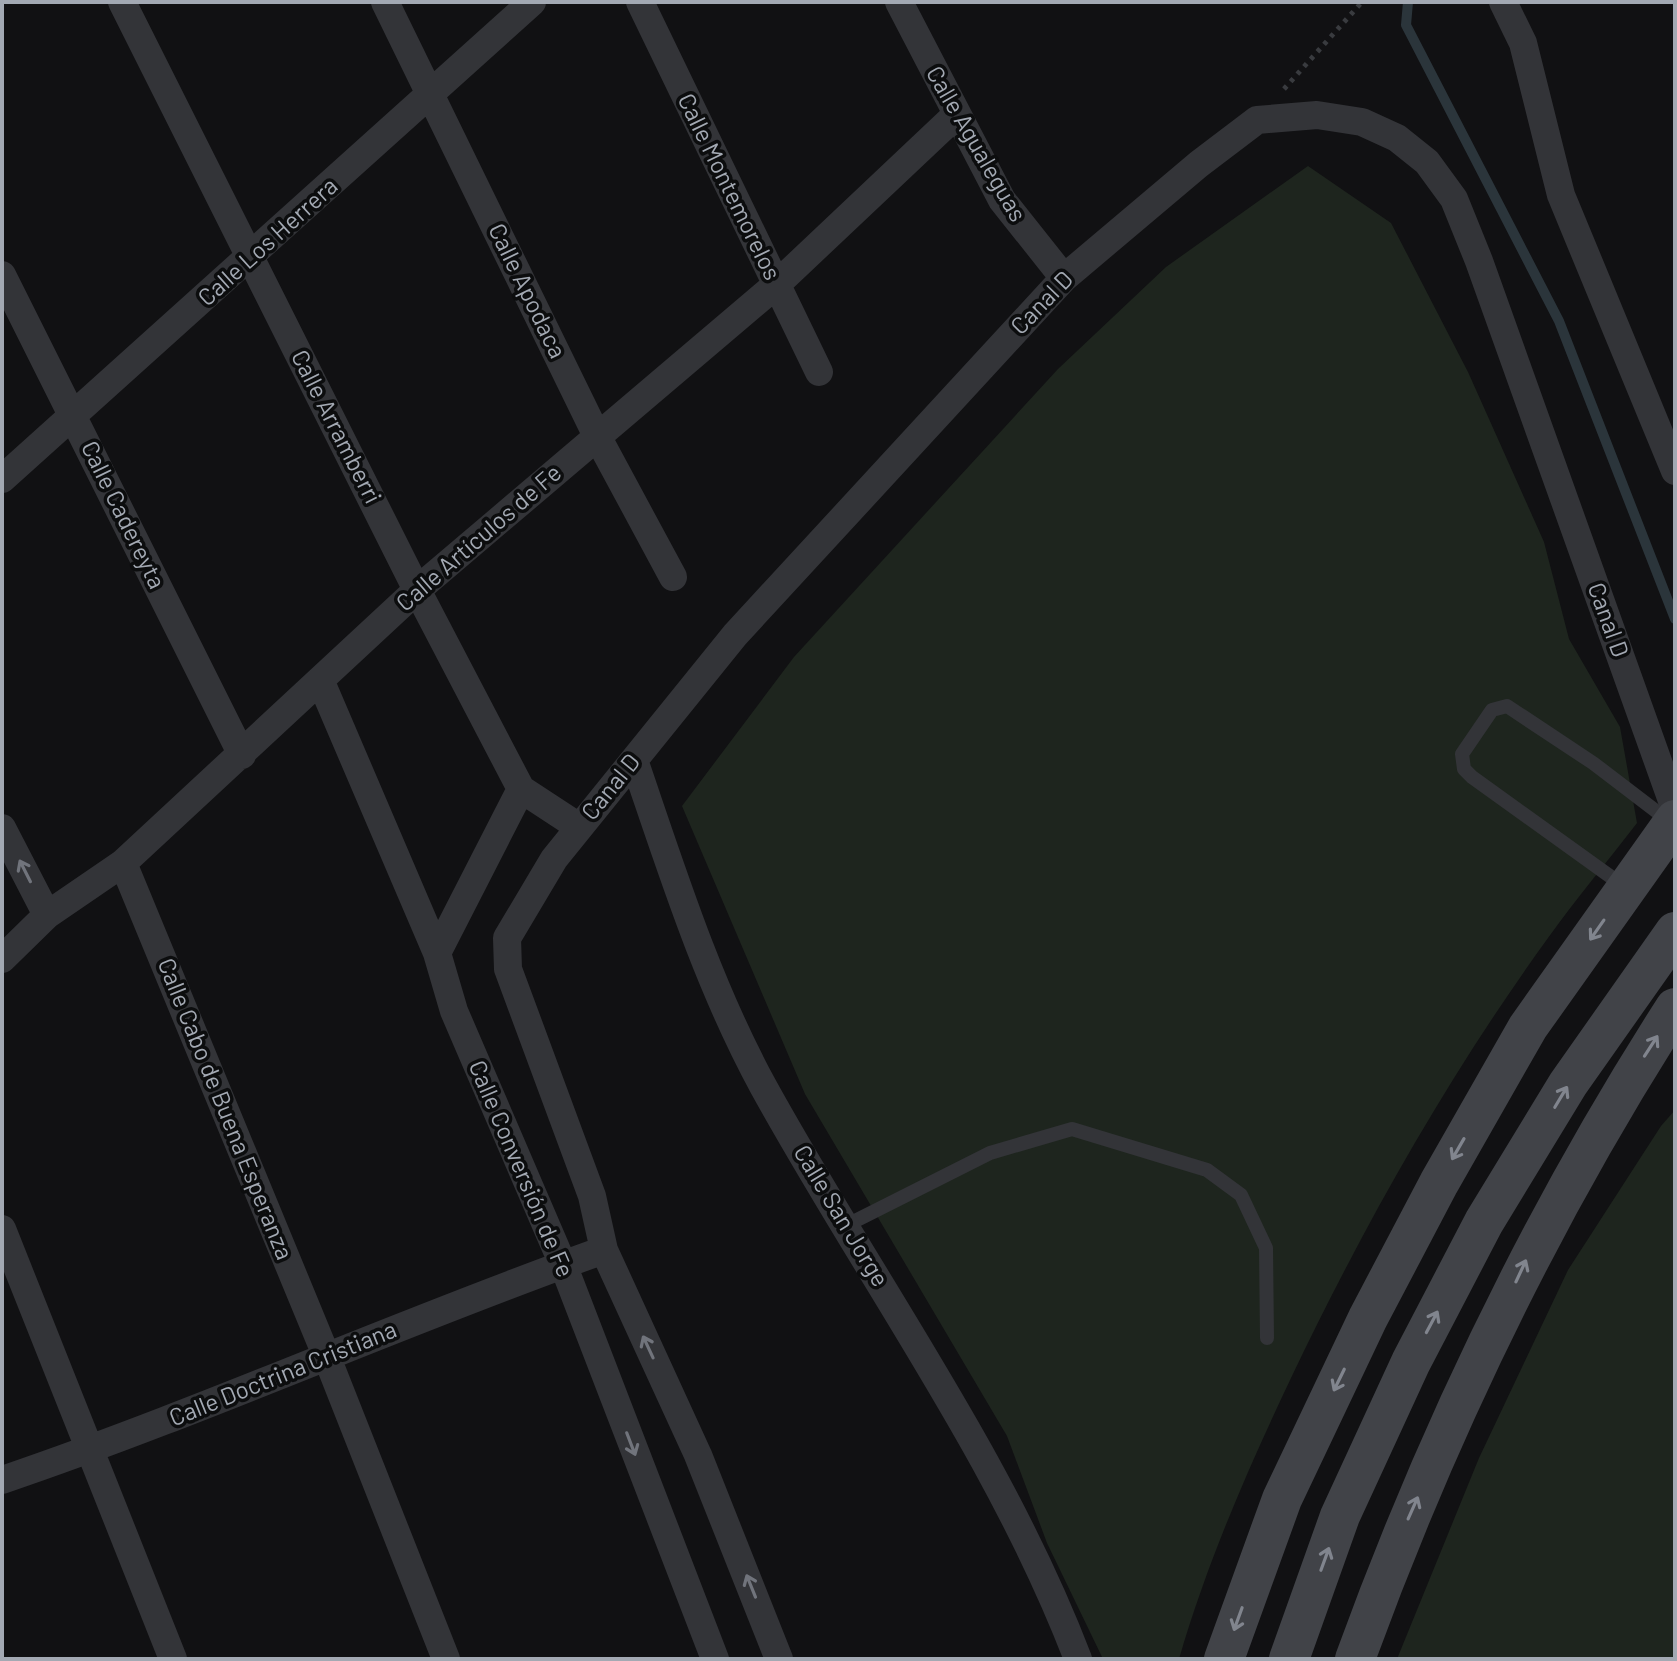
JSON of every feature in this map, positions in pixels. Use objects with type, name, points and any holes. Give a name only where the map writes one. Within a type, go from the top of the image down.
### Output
[{"type":"main road","points":[[1224,1659],[1282,1499],[1410,1237],[1528,1027],[1674,818]]},
{"type":"main road","points":[[1289,1659],[1340,1516],[1411,1362],[1484,1222],[1568,1084],[1675,932]]},
{"type":"main road","points":[[1355,1659],[1397,1543],[1530,1253],[1612,1107],[1675,1008]]},
{"type":"street","name":"Calle Arramberri","points":[[122,2],[417,590],[521,789],[579,827]]},
{"type":"street","name":"Calle Apodaca","points":[[385,2],[597,436],[673,577]]},
{"type":"street","name":"Calle Los Herrera","points":[[2,479],[532,2]]},
{"type":"street","name":"Calle Montemorelos","points":[[640,2],[819,372]]},
{"type":"street","name":"Calle Agualeguas","points":[[899,2],[1002,200],[1064,278]]},
{"type":"street","points":[[1503,2],[1523,43],[1561,195],[1675,471]]},
{"type":"street","name":"Calle Artículos de Fe","points":[[2,959],[47,915],[123,863],[417,590],[776,285],[956,115]]},
{"type":"street","name":"Canal D","points":[[604,1250],[592,1196],[508,969],[507,938],[554,859],[735,635],[1064,278],[1257,120],[1317,115],[1362,122],[1397,138],[1427,162],[1454,199],[1674,818]]},
{"type":"street","name":"Calle Cadereyta","points":[[2,275],[242,755]]},
{"type":"street","name":"Calle Conversión de Fe","points":[[321,682],[437,953],[454,1011],[564,1267],[715,1659]]},
{"type":"street","name":"Calle San Jorge","points":[[634,760],[705,965],[763,1085],[1007,1502],[1078,1659]]},
{"type":"street","points":[[437,953],[521,789]]},
{"type":"street","points":[[2,828],[47,915]]},
{"type":"street","name":"Calle Cabo de Buena Esperanza","points":[[123,863],[326,1355],[446,1659]]},
{"type":"street","points":[[2,1229],[173,1659]]},
{"type":"street","name":"Calle Conversión de Fe","points":[[604,1250],[698,1455],[779,1659]]},
{"type":"street","name":"Calle Doctrina Cristiana","points":[[2,1480],[92,1450],[326,1355],[604,1250]]},
{"type":"lane","points":[[1627,889],[1464,769],[1462,754],[1492,710],[1498,706],[1516,710],[1674,818]]},
{"type":"lane","points":[[847,1225],[990,1153],[1072,1129],[1207,1170],[1241,1195],[1266,1248],[1267,1338]]},
{"type":"path","points":[[1257,120],[1362,2]]},
{"type":"shaded area","points":[[1308,166],[1391,223],[1468,372],[1544,542],[1569,639],[1620,727],[1637,823],[1511,990],[1409,1152],[1378,1208],[1319,1321],[1259,1447],[1229,1516],[1179,1659],[1103,1659],[1047,1543],[1007,1436],[805,1094],[682,806],[794,657],[1058,369],[1166,267]]},
{"type":"shaded area","points":[[1675,1110],[1675,1659],[1397,1659],[1479,1458],[1568,1270],[1661,1126]]},
{"type":"waterway","points":[[1408,2],[1406,25],[1559,321],[1675,619]]}]
